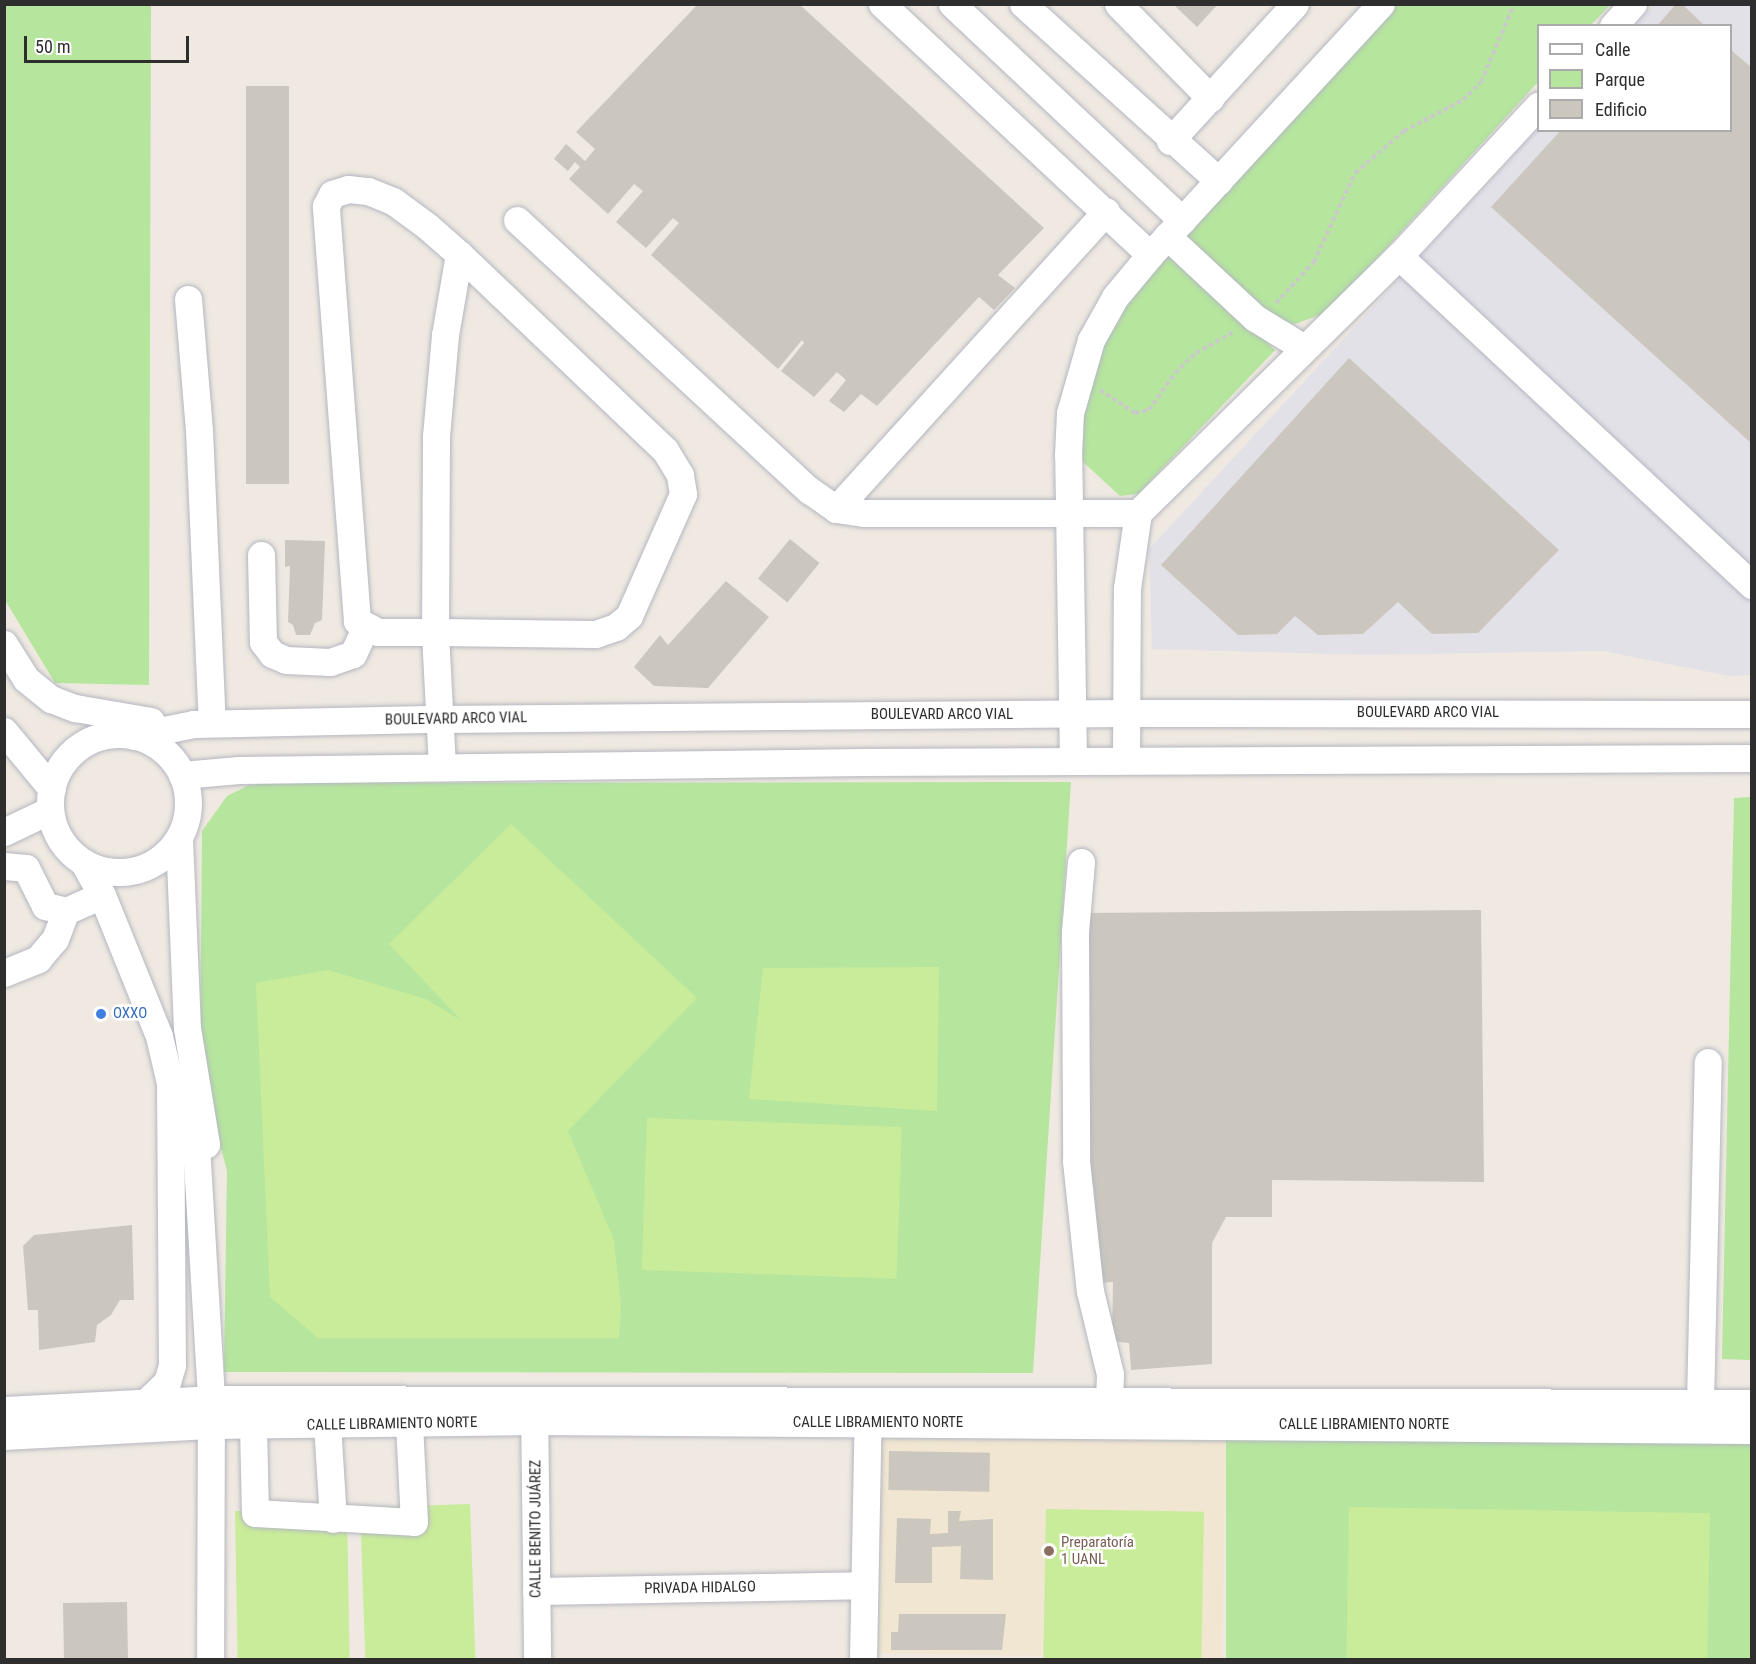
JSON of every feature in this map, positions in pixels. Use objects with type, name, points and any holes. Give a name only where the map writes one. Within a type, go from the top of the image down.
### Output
[{"type":"street","points":[[882,4],[1106,211],[1166,237]]},
{"type":"street","points":[[952,4],[1166,237],[1255,318],[1304,348]]},
{"type":"street","points":[[1023,4],[1170,141],[1218,181]]},
{"type":"street","points":[[1118,4],[1210,98]]},
{"type":"street","points":[[1170,141],[1295,4]]},
{"type":"street","points":[[1073,761],[1070,413],[1079,372],[1091,340],[1115,297],[1166,237],[1381,4]]},
{"type":"street","points":[[1615,24],[1633,4]]},
{"type":"street","points":[[1126,760],[1126,588],[1138,513],[1399,256],[1537,108]]},
{"type":"street","points":[[340,191],[369,191],[393,201],[459,254],[665,450],[680,475],[683,494],[629,616],[616,627],[596,634],[435,632],[365,628],[357,621],[326,206],[332,194],[340,191]]},
{"type":"street","points":[[836,509],[1106,211]]},
{"type":"street","points":[[517,220],[809,490],[836,509],[865,513],[1070,510],[1138,513]]},
{"type":"street","points":[[442,767],[435,632],[436,436],[445,335],[459,254]]},
{"type":"street","points":[[1399,256],[1752,585]]},
{"type":"street","points":[[4,644],[26,679],[51,699],[129,718],[203,724],[199,430],[188,299]]},
{"type":"street","points":[[261,555],[263,642],[272,654],[285,660],[330,662],[354,654],[365,628]]},
{"type":"street","name":"BOULEVARD ARCO VIAL","points":[[134,736],[203,724],[440,719],[1126,712],[1752,714]]},
{"type":"street","points":[[4,731],[51,800],[56,831],[68,850],[84,863],[102,895],[159,1036],[170,1083],[196,1145],[210,1412]]},
{"type":"street","points":[[4,831],[51,800],[60,769],[82,746],[112,734],[134,736],[154,744],[171,757],[182,775],[188,796],[187,818],[179,838],[165,855],[147,867],[115,872],[84,863]]},
{"type":"street","points":[[182,775],[239,770],[442,767],[1126,760],[1752,758]]},
{"type":"street","points":[[179,838],[187,1028],[210,1167],[210,1659]]},
{"type":"street","points":[[1081,862],[1075,932],[1076,1161],[1089,1291],[1110,1374],[1109,1399]]},
{"type":"street","points":[[4,866],[26,868],[45,906],[66,911],[102,895]]},
{"type":"street","points":[[4,973],[38,959],[55,939],[66,911]]},
{"type":"street","points":[[1700,1403],[1708,1062]]},
{"type":"street","points":[[144,1404],[167,1382],[172,1365],[170,1083]]},
{"type":"street","name":"CALLE LIBRAMIENTO NORTE","points":[[868,1411],[1109,1399],[1630,1416],[1752,1430]]},
{"type":"street","name":"CALLE LIBRAMIENTO NORTE","points":[[4,1436],[210,1412],[535,1410],[1630,1416],[1700,1403],[1752,1403]]},
{"type":"street","name":"CALLE LIBRAMIENTO NORTE","points":[[4,1410],[144,1404],[210,1412],[253,1426],[409,1423],[535,1410]]},
{"type":"street","name":"CALLE BENITO JUÁREZ","points":[[535,1410],[537,1659]]},
{"type":"street","points":[[863,1659],[868,1411]]},
{"type":"street","points":[[253,1426],[255,1513],[414,1522],[409,1423]]},
{"type":"street","points":[[327,1424],[333,1519]]},
{"type":"street","name":"PRIVADA HIDALGO","points":[[536,1591],[864,1585]]},
{"type":"path","points":[[1079,372],[1115,402],[1135,413],[1149,410],[1175,373],[1196,353],[1255,318],[1296,284],[1314,262],[1355,173],[1404,131],[1463,100],[1481,82],[1514,4]]},
{"type":"shaded area","points":[[1654,5],[1751,5],[1751,675],[1729,676],[1603,651],[1370,655],[1152,649],[1149,549],[1537,130],[1537,132],[1732,132],[1732,24],[1636,24]]},
{"type":"shaded area","name":"Preparatoría 1 UANL","points":[[873,1424],[1226,1430],[1222,1659],[869,1653]]},
{"type":"green space","points":[[5,4],[151,5],[149,685],[55,683],[5,600]]},
{"type":"green space","points":[[1389,5],[1610,5],[1592,24],[1537,24],[1537,83],[1328,312],[1295,324],[1273,318],[1181,240]]},
{"type":"green space","points":[[1168,248],[1275,350],[1138,494],[1120,496],[1082,461],[1083,406],[1091,370],[1120,299]]},
{"type":"green space","points":[[1071,782],[1033,1373],[224,1372],[227,1171],[200,1070],[202,831],[227,796],[249,785],[273,783]]},
{"type":"green space","points":[[1751,797],[1751,1360],[1722,1359],[1734,798]]},
{"type":"green space","points":[[511,824],[697,998],[568,1131],[614,1240],[621,1304],[619,1338],[318,1338],[270,1297],[256,983],[328,970],[426,999],[462,1021],[389,944]]},
{"type":"green space","points":[[939,967],[937,1111],[749,1099],[763,968]]},
{"type":"green space","points":[[647,1118],[902,1127],[897,1279],[642,1270]]},
{"type":"green space","points":[[1226,1430],[1751,1430],[1751,1660],[1226,1660]]},
{"type":"green space","points":[[470,1504],[475,1659],[365,1660],[360,1508]]},
{"type":"green space","points":[[1349,1507],[1710,1513],[1707,1660],[1346,1659]]},
{"type":"green space","points":[[347,1509],[350,1659],[238,1660],[235,1511]]},
{"type":"green space","points":[[1046,1509],[1204,1512],[1201,1660],[1043,1659]]},
{"type":"building","points":[[698,4],[799,4],[1044,228],[998,275],[1015,288],[994,310],[979,297],[877,406],[861,394],[844,412],[829,401],[846,380],[837,372],[814,397],[781,371],[804,343],[802,340],[778,369],[651,255],[679,223],[673,218],[646,248],[616,222],[643,191],[634,184],[608,214],[569,179],[580,167],[575,162],[568,171],[554,159],[566,144],[585,161],[595,149],[576,132]]},
{"type":"building","points":[[1173,4],[1218,4],[1197,27]]},
{"type":"building","points":[[1676,4],[1682,4],[1703,24],[1659,24]]},
{"type":"building","points":[[1732,51],[1752,68],[1752,444],[1491,207],[1559,132],[1732,132]]},
{"type":"building","points":[[246,86],[289,86],[289,484],[246,484]]},
{"type":"building","points":[[1349,358],[1559,550],[1478,633],[1432,634],[1398,602],[1363,634],[1318,635],[1295,616],[1277,634],[1238,635],[1161,565]]},
{"type":"building","points":[[790,539],[820,563],[787,603],[758,579]]},
{"type":"building","points":[[285,540],[325,541],[322,620],[315,623],[310,635],[296,635],[293,625],[288,622],[290,566],[285,567]]},
{"type":"building","points":[[726,581],[769,617],[708,688],[654,686],[634,667],[660,635],[668,645]]},
{"type":"building","points":[[1481,910],[1484,1182],[1272,1180],[1272,1217],[1226,1217],[1212,1243],[1212,1364],[1131,1370],[1129,1343],[1112,1341],[1113,1282],[1097,1283],[1094,1187],[1084,1188],[1081,913]]},
{"type":"building","points":[[132,1225],[134,1300],[120,1300],[111,1315],[97,1325],[95,1342],[39,1350],[38,1310],[28,1310],[23,1246],[34,1235]]},
{"type":"building","points":[[889,1451],[990,1453],[989,1492],[888,1490]]},
{"type":"building","points":[[948,1511],[961,1511],[959,1521],[993,1519],[993,1580],[960,1579],[961,1546],[932,1547],[932,1583],[895,1583],[897,1518],[931,1519],[930,1534],[948,1533]]},
{"type":"building","points":[[127,1602],[128,1660],[64,1660],[63,1603]]},
{"type":"building","points":[[899,1614],[1006,1614],[1002,1650],[891,1650],[891,1632],[898,1632]]},
{"type":"place","name":"OXXO","points":[[101,1014]]},
{"type":"place","name":"Preparatoría 1 UANL","points":[[1049,1551]]}]
